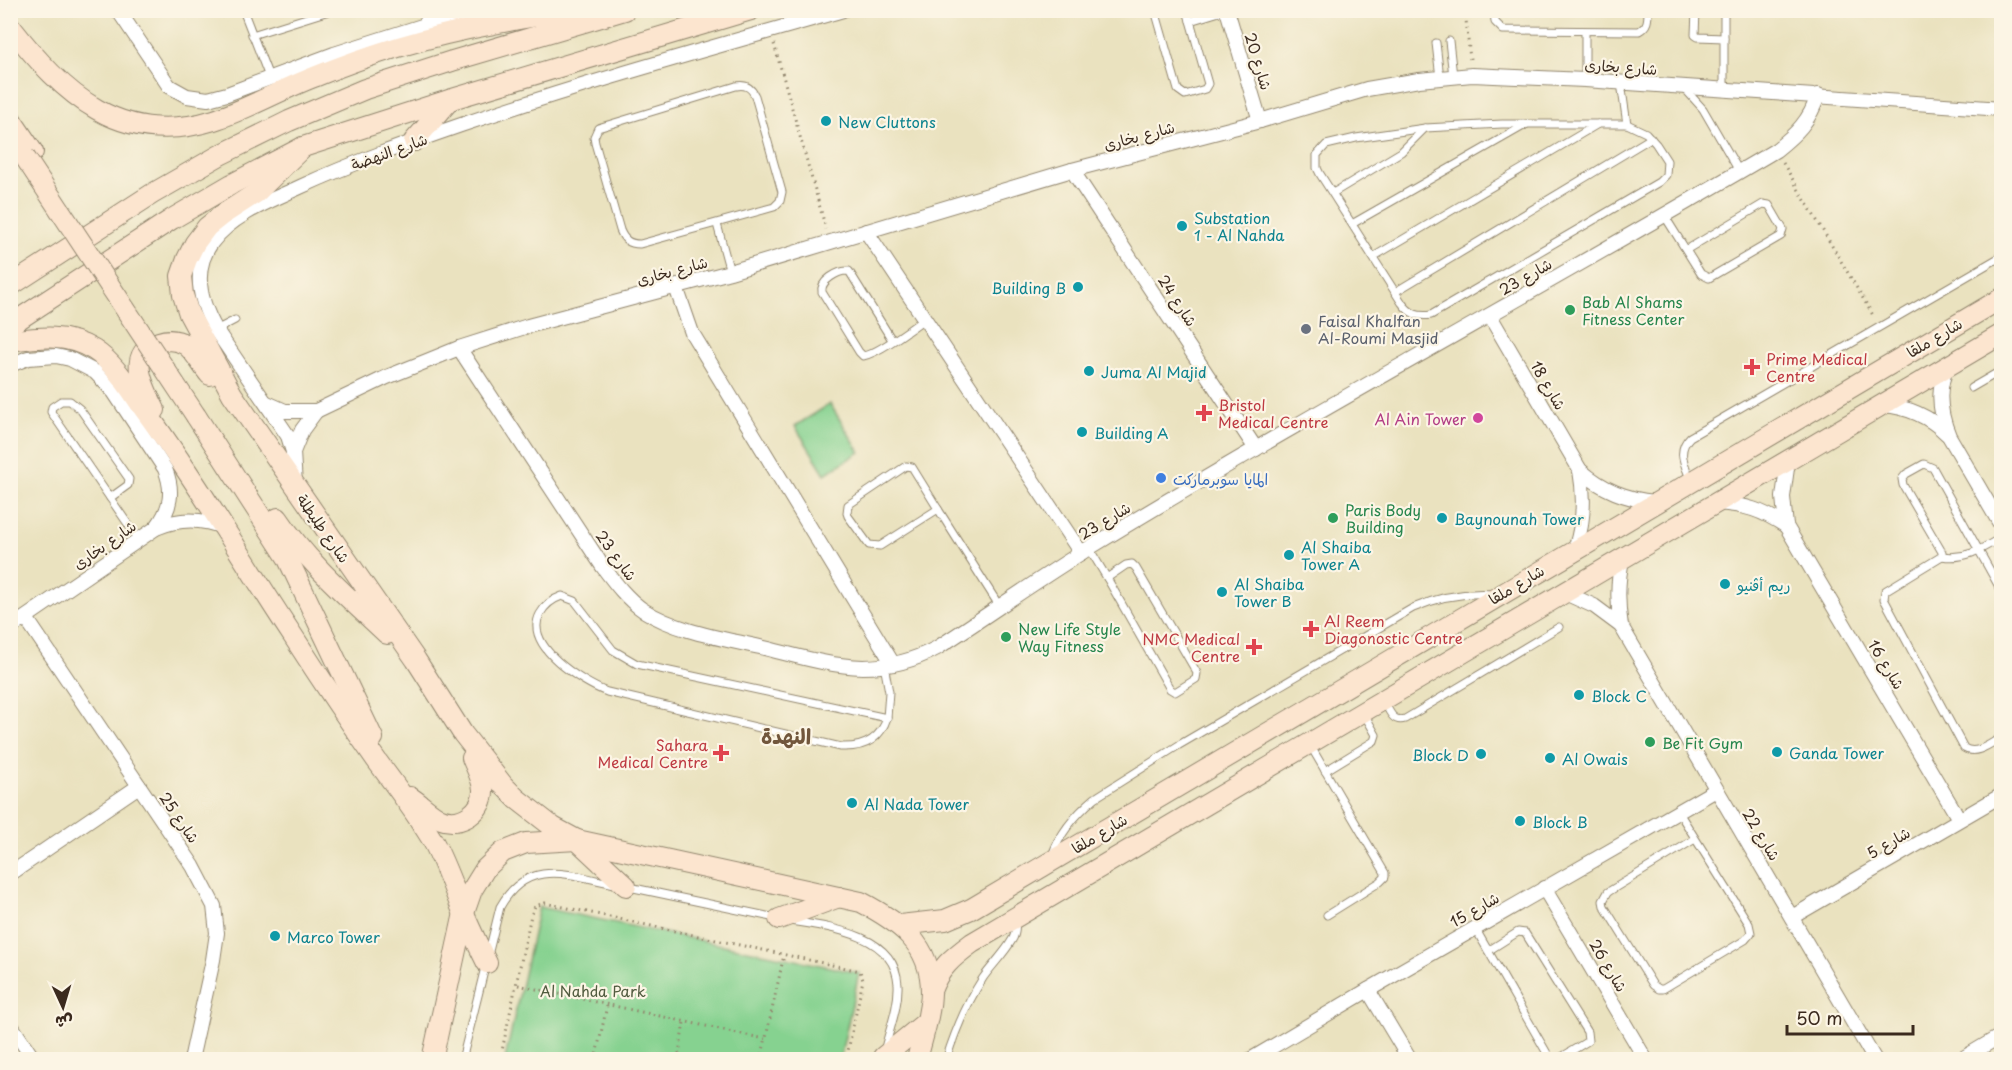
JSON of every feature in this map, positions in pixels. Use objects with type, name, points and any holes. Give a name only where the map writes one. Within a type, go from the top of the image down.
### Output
[{"type":"street","points":[[118,10],[169,86],[187,96],[208,99],[422,26],[448,14],[483,10]]},
{"type":"street","points":[[10,286],[152,194],[220,154],[289,121],[365,89],[625,10]]},
{"type":"street","name":"شارع النهضة","points":[[10,325],[172,219],[303,147],[452,99],[751,10]]},
{"type":"street","name":"شارع النهضة","points":[[295,487],[293,452],[288,436],[216,330],[201,299],[198,279],[202,259],[212,242],[226,226],[251,211],[333,171],[414,141],[572,89],[843,10]]},
{"type":"street","name":"شارع 20","points":[[1226,10],[1260,121]]},
{"type":"street","points":[[10,26],[47,70],[68,91],[81,100],[125,121],[150,127],[167,128],[211,121],[313,77],[426,39],[538,16],[567,14],[593,19]]},
{"type":"street","name":"شارع بخارى","points":[[267,403],[285,411],[316,411],[387,377],[459,348],[528,326],[730,272],[1072,170],[1260,121],[1367,89],[1472,75],[1585,80],[2001,109]]},
{"type":"street","name":"شارع 23","points":[[459,348],[603,567],[620,590],[642,609],[668,623],[695,632],[817,661],[865,667],[888,664],[920,657],[1085,550],[1776,150],[1798,133],[1808,120],[1818,95]]},
{"type":"street","points":[[414,141],[452,99]]},
{"type":"street","points":[[10,118],[28,154],[200,413],[287,557],[372,734],[377,760]]},
{"type":"street","points":[[10,137],[28,154]]},
{"type":"street","name":"شارع طليطلة","points":[[303,147],[256,193],[207,227],[195,243],[181,276],[183,296],[189,314],[232,394],[416,660],[463,734],[503,785],[517,799],[553,827],[577,840],[626,886]]},
{"type":"street","name":"شارع 24","points":[[1072,170],[1256,449]]},
{"type":"street","points":[[866,231],[924,319],[1085,550]]},
{"type":"street","points":[[676,287],[692,333],[888,664]]},
{"type":"street","name":"شارع ملقا","points":[[900,925],[931,923],[958,915],[2001,297]]},
{"type":"street","points":[[1981,345],[1972,338],[1970,330],[2001,310]]},
{"type":"street","name":"شارع 18","points":[[1490,316],[1580,470],[1593,481],[1622,496],[1655,502]]},
{"type":"street","name":"شارع ملقا","points":[[931,991],[937,976],[959,952],[972,942],[2001,334]]},
{"type":"street","points":[[10,341],[58,337],[81,343],[108,361],[118,373],[226,529],[292,636],[435,845],[487,963]]},
{"type":"street","points":[[159,430],[156,414],[139,366],[140,358],[154,344],[164,340],[174,340],[184,344],[219,385],[232,394]]},
{"type":"street","points":[[10,365],[28,358],[56,356],[83,364],[105,381],[165,469],[170,481],[169,506],[164,518],[156,528]]},
{"type":"street","points":[[1948,365],[1943,374],[1940,396],[1941,410],[1949,436],[2001,527]]},
{"type":"street","points":[[1883,405],[1907,408],[1918,413],[1930,419],[1949,436]]},
{"type":"street","points":[[293,452],[302,430],[316,411]]},
{"type":"street","points":[[200,413],[298,547],[327,579],[416,660]]},
{"type":"street","name":"شارع 16","points":[[1788,461],[1783,497],[1786,526],[1959,819]]},
{"type":"street","name":"شارع 18","points":[[1575,549],[1582,524],[1583,510],[1580,470]]},
{"type":"street","name":"شارع 16","points":[[1715,503],[1747,506],[1762,511],[1786,526]]},
{"type":"street","name":"شارع بخارى","points":[[10,628],[156,528],[176,521],[197,520],[226,529]]},
{"type":"street","name":"شارع 22","points":[[1623,556],[1618,584],[1618,612],[1621,626],[1875,1059]]},
{"type":"street","name":"شارع 22","points":[[1563,592],[1594,606],[1621,626]]},
{"type":"street","name":"شارع 25","points":[[26,618],[205,886],[214,906],[217,919],[213,960],[191,1059]]},
{"type":"street","points":[[398,788],[440,818],[457,821],[473,813],[479,806],[483,789],[463,734]]},
{"type":"street","points":[[10,874],[139,786]]},
{"type":"street","name":"شارع 15","points":[[1250,1059],[1716,790]]},
{"type":"street","name":"شارع 5","points":[[1792,918],[2001,795]]},
{"type":"street","points":[[432,1059],[464,913],[472,890],[485,869],[503,852],[526,843],[577,840],[861,902],[883,914],[900,925],[914,939],[930,972],[931,991],[917,1059]]},
{"type":"street","name":"شارع 26","points":[[1544,888],[1646,1059]]},
{"type":"street","points":[[779,919],[839,897]]},
{"type":"street","points":[[1368,990],[1410,1059]]},
{"type":"street","points":[[882,1058],[926,1022]]},
{"type":"street","points":[[10,1024],[34,1059]]},
{"type":"street","points":[[1960,1059],[2001,1035]]},
{"type":"lane","points":[[243,10],[269,77]]},
{"type":"lane","points":[[252,35],[332,10]]},
{"type":"lane","points":[[422,26],[427,10]]},
{"type":"lane","points":[[1155,10],[1178,90],[1185,95],[1205,89],[1208,84],[1187,10]]},
{"type":"lane","points":[[1190,21],[1226,10]]},
{"type":"lane","points":[[1494,10],[1495,22],[1503,30],[1585,32],[1638,31],[1648,22],[1648,10]]},
{"type":"lane","points":[[1696,10],[1695,31],[1698,38],[1724,38]]},
{"type":"lane","points":[[1724,10],[1724,89]]},
{"type":"lane","points":[[1585,32],[1585,80]]},
{"type":"lane","points":[[1447,77],[1449,41]]},
{"type":"lane","points":[[1436,43],[1447,77]]},
{"type":"lane","points":[[1621,83],[1627,124]]},
{"type":"lane","points":[[736,86],[747,86],[752,90],[782,197],[774,207],[717,224],[640,244],[625,240],[620,230],[595,143],[594,137],[598,128],[736,86]]},
{"type":"lane","points":[[1684,87],[1703,109],[1739,171]]},
{"type":"lane","points":[[1373,257],[1600,123]]},
{"type":"lane","points":[[1352,224],[1527,124]]},
{"type":"lane","points":[[1527,124],[1627,124],[1639,128],[1651,138],[1668,166],[1666,176],[1431,315],[1414,315],[1407,310],[1317,168],[1316,162],[1317,155],[1326,145],[1356,138],[1425,128],[1527,124]]},
{"type":"lane","points":[[1333,193],[1401,152],[1425,128]]},
{"type":"lane","points":[[1395,292],[1651,138]]},
{"type":"lane","points":[[1664,215],[1686,250],[1703,276],[1709,278],[1781,236],[1783,229],[1768,205],[1763,204],[1686,250]]},
{"type":"lane","points":[[717,224],[730,272]]},
{"type":"lane","points":[[1691,481],[1682,456],[1683,446],[1690,437],[2001,256]]},
{"type":"lane","points":[[892,340],[849,271],[842,271],[823,283],[822,292],[863,356],[869,355],[892,340],[924,319]]},
{"type":"lane","points":[[216,330],[235,320]]},
{"type":"lane","points":[[1971,388],[2001,370]]},
{"type":"lane","points":[[110,498],[128,485],[129,479],[80,409],[70,401],[57,403],[51,408],[51,413],[139,540]]},
{"type":"lane","points":[[1942,556],[1902,482],[1906,474],[1924,464],[1933,468],[2001,592]]},
{"type":"lane","points":[[938,509],[876,547],[867,543],[847,513],[851,502],[909,466],[914,470],[1000,607]]},
{"type":"lane","points":[[2001,537],[1978,551],[1960,557],[1942,556],[1885,591],[1884,599],[1964,748],[1969,752],[1975,752],[2001,737]]},
{"type":"lane","points":[[1085,550],[1107,578],[1172,691],[1177,692],[1196,679],[1197,673],[1135,567],[1132,564],[1126,565],[1107,578]]},
{"type":"lane","points":[[1050,862],[1063,833],[1083,808],[1179,745],[1413,608],[1438,599],[1464,594],[1498,594]]},
{"type":"lane","points":[[887,718],[637,664],[613,650],[575,601],[567,596],[552,600],[539,616],[537,628],[538,635],[555,658],[576,677],[607,692],[841,747],[852,748],[864,745],[880,734],[887,718],[888,664]]},
{"type":"lane","points":[[1382,699],[1395,719],[1398,721],[1405,719],[1559,627]]},
{"type":"lane","points":[[1325,771],[1374,741],[1376,735],[1362,710]]},
{"type":"lane","points":[[1309,743],[1385,873],[1385,877],[1380,882],[1327,915]]},
{"type":"lane","points":[[1678,811],[1749,924],[1751,933],[1745,940],[1663,989],[1659,989],[1653,985],[1641,967],[1603,901],[1608,892],[1695,839]]},
{"type":"lane","points":[[462,1059],[500,907],[507,894],[518,884],[530,876],[545,872],[812,924],[856,935],[872,942],[885,953],[895,968],[898,984],[897,1001],[882,1058]]},
{"type":"lane","points":[[946,1059],[956,1031],[973,996],[995,961],[1012,940],[1016,928],[1015,917]]},
{"type":"lane","points":[[1475,928],[1488,951],[1550,1058],[1560,1058],[1588,1041],[1589,1035],[1525,933],[1518,932],[1488,951]]},
{"type":"path","points":[[1465,10],[1472,75]]},
{"type":"path","points":[[770,32],[830,242]]},
{"type":"path","points":[[1776,150],[1880,326]]},
{"type":"path","points":[[500,1059],[533,910],[536,906],[545,903],[856,969],[862,973],[863,980],[846,1059]]},
{"type":"path","points":[[760,1059],[784,955]]},
{"type":"path","points":[[517,985],[765,1039]]},
{"type":"path","points":[[595,1059],[607,1006]]},
{"type":"path","points":[[678,1059],[684,1023]]},
{"type":"green space","points":[[830,404],[860,452],[825,474],[795,426]]},
{"type":"green space","name":"Al Nahda Park","points":[[539,907],[859,973],[840,1059],[505,1059]]},
{"type":"place","name":"New Cluttons","points":[[826,121]]},
{"type":"place","name":"Substation 1 - Al Nahda","points":[[1182,226]]},
{"type":"place","name":"Building B","points":[[1078,287]]},
{"type":"place","name":"Bab Al Shams Fitness Center","points":[[1570,310]]},
{"type":"place","name":"Faisal Khalfan Al-Roumi Masjid","points":[[1306,329]]},
{"type":"place","name":"Prime Medical Centre","points":[[1752,367]]},
{"type":"place","name":"Juma Al Majid","points":[[1089,371]]},
{"type":"place","name":"Bristol Medical Centre","points":[[1204,413]]},
{"type":"place","name":"Al Ain Tower","points":[[1478,418]]},
{"type":"place","name":"Building A","points":[[1082,432]]},
{"type":"place","name":"المايا سوبرماركت","points":[[1161,478]]},
{"type":"place","name":"Paris Body Building","points":[[1333,518]]},
{"type":"place","name":"Baynounah Tower","points":[[1442,518]]},
{"type":"place","name":"Al Shaiba Tower A","points":[[1289,555]]},
{"type":"place","name":"ريم أڤنيو","points":[[1725,584]]},
{"type":"place","name":"Al Shaiba Tower B","points":[[1222,592]]},
{"type":"place","name":"Al Reem Diagonostic Centre","points":[[1311,629]]},
{"type":"place","name":"New Life Style Way Fitness","points":[[1006,637]]},
{"type":"place","name":"NMC Medical Centre","points":[[1254,647]]},
{"type":"place","name":"Block C","points":[[1579,695]]},
{"type":"place","name":"Be Fit Gym","points":[[1650,742]]},
{"type":"place","name":"Ganda Tower","points":[[1777,752]]},
{"type":"place","name":"Sahara Medical Centre","points":[[721,753]]},
{"type":"place","name":"Block D","points":[[1481,754]]},
{"type":"place","name":"Al Owais","points":[[1550,758]]},
{"type":"place","name":"Al Nada Tower","points":[[852,803]]},
{"type":"place","name":"Block B","points":[[1520,821]]},
{"type":"place","name":"Marco Tower","points":[[275,936]]},
{"type":"district","name":"النهدة","points":[[786,735]]}]
